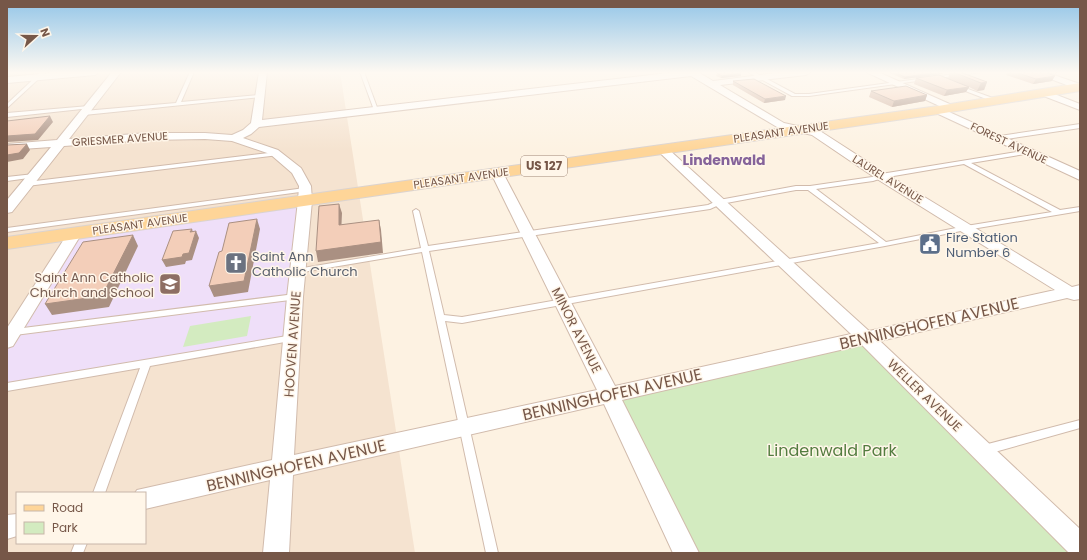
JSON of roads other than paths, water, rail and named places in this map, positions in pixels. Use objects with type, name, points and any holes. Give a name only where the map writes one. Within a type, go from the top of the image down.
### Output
[{"type":"main road","name":"PLEASANT AVENUE","points":[[7,244],[305,196],[497,173],[1013,98]]},
{"type":"street","points":[[7,210],[96,98]]},
{"type":"street","points":[[256,124],[260,98]]},
{"type":"street","points":[[233,138],[247,132],[256,124],[477,98]]},
{"type":"street","name":"LAUREL AVENUE","points":[[734,98],[781,125],[816,133],[881,176],[1076,293]]},
{"type":"street","name":"FOREST AVENUE","points":[[923,98],[1000,138],[1080,176]]},
{"type":"street","points":[[1057,98],[1080,107]]},
{"type":"street","name":"GRIESMER AVENUE","points":[[7,147],[159,136],[209,136],[233,138]]},
{"type":"street","name":"HOOVEN AVENUE","points":[[233,138],[277,154],[297,171],[305,186],[295,297],[276,553]]},
{"type":"street","name":"WELLER AVENUE","points":[[662,149],[866,338],[1080,546]]},
{"type":"street","name":"MINOR AVENUE","points":[[497,173],[609,394],[686,553]]},
{"type":"street","points":[[9,336],[75,234]]},
{"type":"street","name":"BENNINGHOFEN AVENUE","points":[[146,498],[609,394],[1076,293]]},
{"type":"lane","points":[[7,107],[16,98]]},
{"type":"lane","points":[[178,104],[181,98]]},
{"type":"lane","points":[[7,115],[178,104],[238,98]]},
{"type":"lane","points":[[372,98],[376,110]]},
{"type":"lane","points":[[989,98],[996,101]]},
{"type":"lane","points":[[1000,138],[1080,126]]},
{"type":"lane","points":[[1070,128],[1080,132]]},
{"type":"lane","points":[[298,271],[528,234],[710,207],[719,202],[796,188],[810,188],[873,179],[881,176],[1029,152]]},
{"type":"lane","points":[[7,179],[30,180],[277,154]]},
{"type":"lane","points":[[964,162],[1058,212]]},
{"type":"lane","points":[[810,188],[886,244]]},
{"type":"lane","points":[[7,230],[305,196]]},
{"type":"lane","points":[[441,318],[462,320],[783,261],[886,244],[966,228],[1080,209]]},
{"type":"lane","points":[[416,211],[492,553]]},
{"type":"lane","points":[[9,336],[295,297]]},
{"type":"lane","points":[[7,387],[292,338]]},
{"type":"lane","points":[[99,492],[146,363]]},
{"type":"lane","points":[[982,451],[1080,424]]},
{"type":"place","name":"Fire Station Number 6","points":[[930,244]]},
{"type":"place","name":"Saint Ann Catholic Church","points":[[236,263]]},
{"type":"place","name":"Saint Ann Catholic Church and School","points":[[170,284]]},
{"type":"district","name":"Lindenwald","points":[[724,160]]},
{"type":"park label","name":"Lindenwald Park","points":[[832,450]]}]
